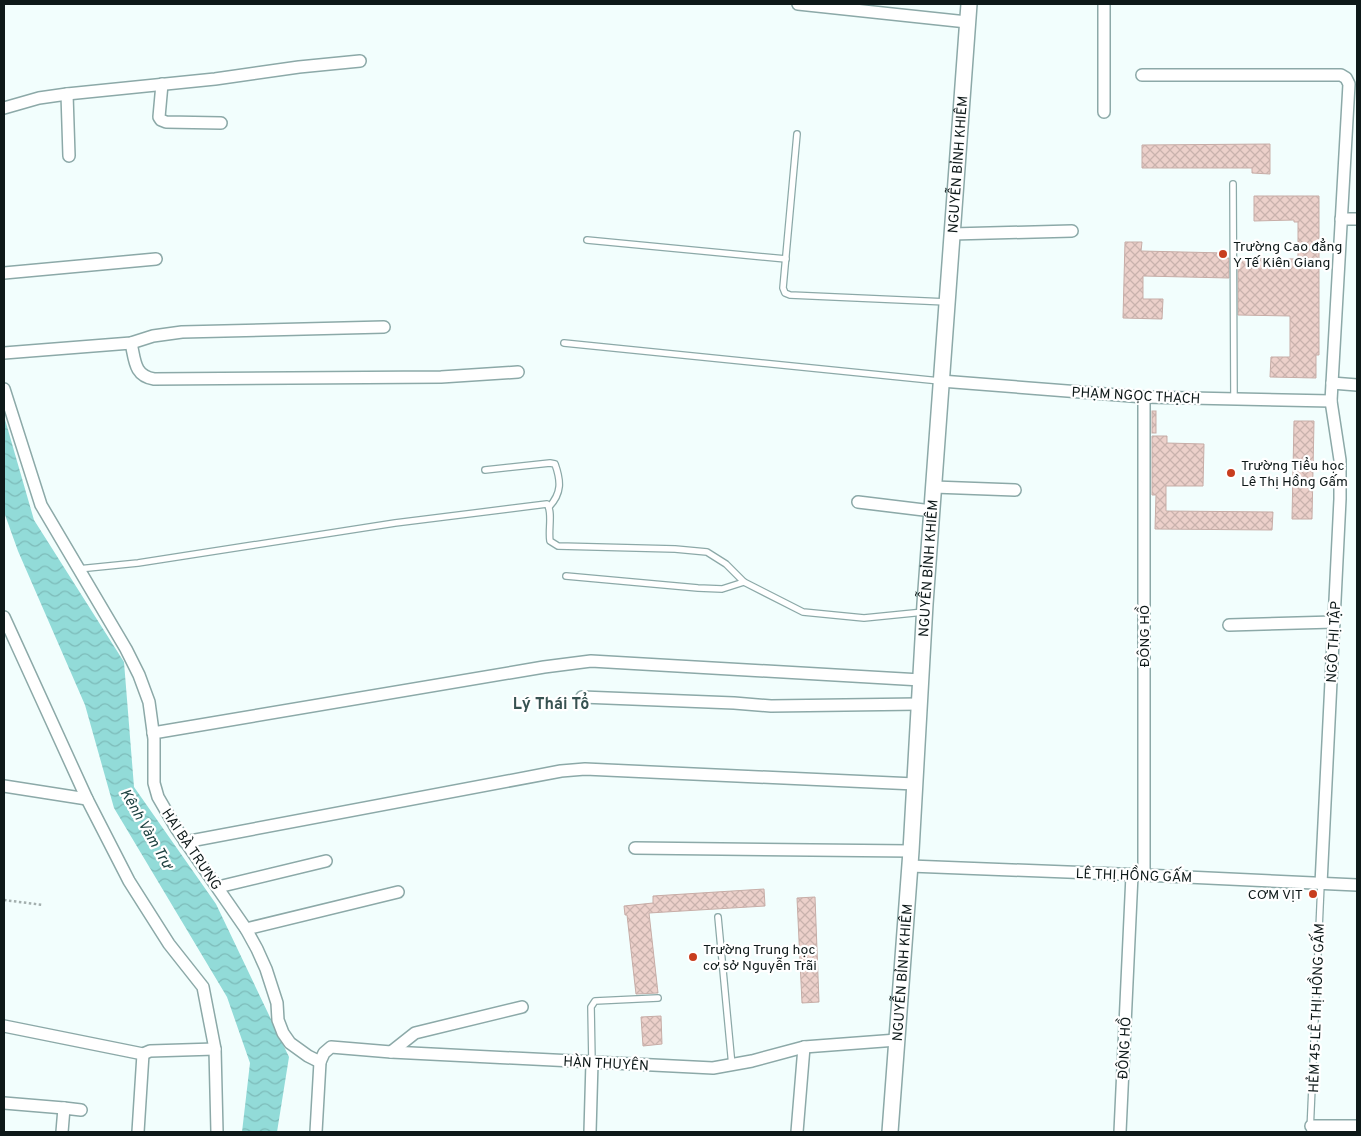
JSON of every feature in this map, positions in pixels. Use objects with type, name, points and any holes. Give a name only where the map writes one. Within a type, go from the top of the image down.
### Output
[{"type":"main road","name":"NGUYỄN BỈNH KHIÊM","points":[[890,1132],[910,866],[932,510],[969,4]]},
{"type":"street","points":[[798,4],[967,22]]},
{"type":"street","points":[[1104,4],[1104,112]]},
{"type":"street","points":[[4,108],[39,98],[67,94],[215,79],[299,67],[360,61]]},
{"type":"street","name":"NGÔ THỊ TẬP","points":[[1142,74],[1341,75],[1346,78],[1349,84],[1331,401],[1340,460],[1340,499],[1321,884]]},
{"type":"street","points":[[162,84],[159,117],[161,120],[166,122],[221,124]]},
{"type":"street","points":[[67,94],[69,156]]},
{"type":"street","points":[[1341,219],[1357,219]]},
{"type":"street","points":[[952,234],[1072,231]]},
{"type":"street","points":[[4,273],[156,258]]},
{"type":"street","points":[[4,353],[131,343],[153,336],[182,332],[384,327]]},
{"type":"street","points":[[131,343],[139,372],[144,378],[154,379],[441,377],[518,372]]},
{"type":"street","name":"PHẠM NGỌC THẠCH","points":[[941,382],[1144,397],[1331,401]]},
{"type":"street","points":[[1332,383],[1357,385]]},
{"type":"street","name":"HAI BÀ TRƯNG","points":[[4,389],[41,506],[126,649],[139,675],[149,702],[153,732],[154,783],[158,798],[185,842],[246,929],[266,969],[277,1003],[278,1020],[282,1033],[290,1043],[320,1062]]},
{"type":"street","name":"ĐÔNG HỒ","points":[[1120,1132],[1138,875],[1144,397]]},
{"type":"street","points":[[934,487],[1015,490]]},
{"type":"street","points":[[858,502],[932,510]]},
{"type":"street","points":[[4,617],[7,631],[87,799],[129,881],[169,944],[203,987],[216,1049],[217,1132]]},
{"type":"street","points":[[1229,625],[1334,622]]},
{"type":"street","points":[[153,732],[544,667],[591,662],[921,680]]},
{"type":"street","points":[[582,697],[771,706],[919,704]]},
{"type":"street","points":[[185,842],[569,770],[594,769],[915,784]]},
{"type":"street","points":[[4,786],[87,799]]},
{"type":"street","points":[[635,848],[911,851]]},
{"type":"street","points":[[218,887],[326,861]]},
{"type":"street","name":"LÊ THỊ HỒNG GẤM","points":[[910,866],[1357,885]]},
{"type":"street","points":[[246,929],[398,892]]},
{"type":"street","points":[[391,1052],[415,1033],[522,1006]]},
{"type":"street","points":[[4,1026],[143,1054],[150,1051],[216,1049]]},
{"type":"street","name":"HÀN THUYÊN","points":[[320,1062],[324,1053],[331,1048],[713,1068],[732,1066],[804,1047],[897,1040]]},
{"type":"street","points":[[797,1132],[804,1047]]},
{"type":"street","points":[[138,1132],[143,1054]]},
{"type":"street","points":[[316,1132],[320,1062]]},
{"type":"street","points":[[590,1132],[592,1062]]},
{"type":"street","points":[[4,1103],[81,1110]]},
{"type":"street","points":[[62,1132],[64,1108]]},
{"type":"street","points":[[1311,1129],[1357,1126]]},
{"type":"lane","points":[[797,134],[783,288],[786,292],[790,294],[947,302]]},
{"type":"lane","points":[[1233,184],[1234,399]]},
{"type":"lane","points":[[587,240],[786,259]]},
{"type":"lane","points":[[564,342],[941,382]]},
{"type":"lane","points":[[485,470],[555,464],[559,487],[557,498],[549,506],[549,533],[550,541],[558,546],[674,549],[707,552],[726,564],[744,582],[803,612],[864,618],[925,612]]},
{"type":"lane","points":[[78,569],[225,551],[395,523],[547,504],[549,506]]},
{"type":"lane","points":[[566,576],[722,589],[744,582]]},
{"type":"lane","name":"HẺM 45 LÊ THỊ HỒNG GẤM","points":[[1311,1129],[1321,884]]},
{"type":"lane","points":[[718,917],[732,1066]]},
{"type":"lane","points":[[592,1062],[590,1007],[595,1001],[658,998]]},
{"type":"path","points":[[4,900],[43,905]]},
{"type":"water","name":"Kênh Vàm Trư","points":[[4,416],[34,520],[124,662],[134,787],[216,904],[289,1057],[277,1132],[242,1132],[250,1063],[227,997],[114,808],[85,705],[18,551],[4,512]]},
{"type":"building","points":[[1270,144],[1270,174],[1252,173],[1252,168],[1142,168],[1142,145]]},
{"type":"building","points":[[1254,196],[1319,196],[1319,355],[1316,355],[1316,378],[1270,377],[1271,357],[1290,357],[1290,316],[1238,315],[1238,258],[1298,259],[1298,222],[1294,222],[1294,220],[1254,221]]},
{"type":"building","points":[[1125,242],[1142,242],[1141,251],[1225,253],[1225,258],[1229,258],[1229,278],[1143,276],[1143,299],[1163,299],[1162,319],[1123,318]]},
{"type":"building","points":[[1152,411],[1156,411],[1156,433],[1152,433]]},
{"type":"building","points":[[1294,421],[1314,421],[1312,519],[1292,519]]},
{"type":"building","points":[[1152,436],[1167,436],[1167,443],[1204,444],[1203,486],[1166,486],[1166,511],[1273,512],[1272,530],[1155,529],[1156,495],[1152,495]]},
{"type":"building","points":[[764,889],[765,906],[649,913],[658,993],[636,994],[627,915],[625,915],[624,906],[653,903],[653,896]]},
{"type":"building","points":[[815,897],[819,1002],[802,1003],[797,898]]},
{"type":"building","points":[[661,1016],[662,1044],[643,1046],[641,1017]]},
{"type":"place","name":"Trường Cao đẳng Y Tế Kiên Giang","points":[[1223,254]]},
{"type":"place","name":"Trường Tiểu học Lê Thị Hồng Gấm","points":[[1231,473]]},
{"type":"place","name":"CƠM VỊT","points":[[1313,894]]},
{"type":"place","name":"Trường Trung học cơ sở Nguyễn Trãi","points":[[693,957]]},
{"type":"district","name":"Lý Thái Tổ","points":[[551,703]]}]
